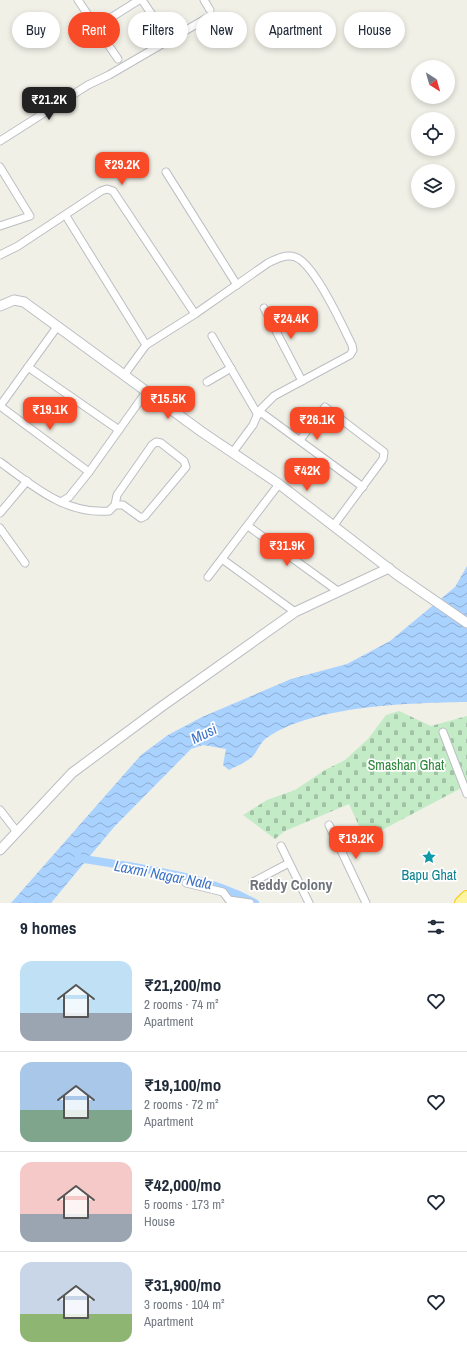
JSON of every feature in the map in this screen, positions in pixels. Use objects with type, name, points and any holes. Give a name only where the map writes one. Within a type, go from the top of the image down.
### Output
[{"type":"highway","points":[[461,903],[467,897]]},
{"type":"street","points":[[78,0],[86,12]]},
{"type":"street","points":[[120,12],[140,0],[149,12]]},
{"type":"street","points":[[204,0],[210,10]]},
{"type":"street","points":[[0,140],[88,85],[109,75],[196,24]]},
{"type":"street","points":[[110,48],[118,60]]},
{"type":"street","points":[[0,168],[30,216],[0,226]]},
{"type":"street","points":[[166,172],[237,285]]},
{"type":"street","points":[[0,255],[18,246],[66,216],[100,191],[107,189],[113,191],[195,314]]},
{"type":"street","points":[[66,216],[146,345]]},
{"type":"street","points":[[124,375],[146,345],[195,314],[268,263],[280,257],[294,256],[303,261],[314,275],[352,344],[352,350],[350,355],[274,396],[259,413],[253,425],[233,452]]},
{"type":"street","points":[[0,306],[14,300],[24,302],[146,392],[279,484],[393,571],[467,623]]},
{"type":"street","points":[[264,308],[302,381]]},
{"type":"street","points":[[57,327],[0,406],[89,472]]},
{"type":"street","points":[[212,336],[259,413],[300,440],[363,487]]},
{"type":"street","points":[[28,367],[119,430]]},
{"type":"street","points":[[206,382],[232,368]]},
{"type":"street","points":[[61,502],[69,497],[89,472],[146,392]]},
{"type":"street","points":[[300,440],[325,407],[384,452],[383,460],[334,525]]},
{"type":"street","points":[[0,462],[55,501],[80,510],[98,512],[109,511],[115,505],[117,495],[156,442],[161,443],[184,461],[186,467],[145,516],[141,518],[123,505],[115,505]]},
{"type":"street","points":[[0,513],[27,481]]},
{"type":"street","points":[[208,577],[279,484]]},
{"type":"street","points":[[248,526],[338,592]]},
{"type":"street","points":[[0,528],[25,563]]},
{"type":"street","points":[[222,560],[295,612]]},
{"type":"street","points":[[0,850],[72,773],[161,707],[295,612],[338,592],[393,571]]},
{"type":"street","points":[[443,732],[450,746],[467,794]]},
{"type":"street","points":[[0,810],[17,832]]},
{"type":"street","points":[[329,825],[366,903]]},
{"type":"street","points":[[281,846],[309,903]]},
{"type":"street","points":[[253,882],[290,863]]},
{"type":"street","points":[[186,883],[222,892],[230,900],[250,903]]},
{"type":"green space","name":"Smashan Ghat","points":[[399,711],[431,726],[467,716],[467,785],[365,839],[349,804],[285,831],[275,839],[243,815],[267,800],[295,790],[325,770],[345,760],[368,739],[386,715]]},
{"type":"water","name":"Musi","points":[[467,566],[467,702],[392,705],[337,712],[311,718],[288,726],[268,737],[263,741],[251,758],[229,770],[223,765],[226,749],[203,745],[191,749],[114,827],[51,903],[11,903],[141,755],[168,735],[202,717],[291,679],[347,664],[390,641],[455,587]]},
{"type":"waterway","name":"Laxmi Nagar Nala","points":[[78,858],[169,873],[213,885],[235,893],[255,903]]},
{"type":"place","name":"Bapu Ghat","points":[[429,857]]},
{"type":"district","name":"Reddy Colony","points":[[291,885]]}]
